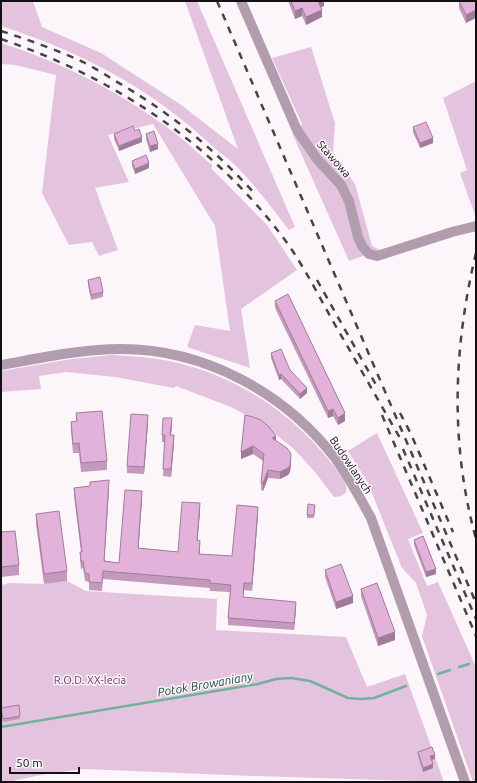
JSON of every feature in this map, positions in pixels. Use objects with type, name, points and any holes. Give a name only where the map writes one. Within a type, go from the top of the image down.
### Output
[{"type":"street","name":"Stawowa","points":[[241,1],[297,130],[317,159],[341,185],[349,201],[358,237],[362,246],[370,254],[376,256],[476,226]]},
{"type":"street","name":"Budowlanych","points":[[1,365],[93,351],[122,349],[155,352],[201,362],[227,372],[262,391],[295,415],[336,459],[371,518],[465,782]]},
{"type":"green space","points":[[1,1],[33,1],[42,27],[101,53],[180,104],[238,149],[185,1],[197,1],[295,227],[289,230],[233,163],[166,107],[122,79],[75,54],[26,34],[1,26]]},
{"type":"green space","points":[[1,43],[48,60],[93,81],[156,119],[181,138],[213,166],[211,168],[267,225],[297,270],[241,309],[250,368],[187,347],[195,325],[230,331],[215,226],[153,124],[108,135],[129,182],[95,188],[118,250],[99,256],[92,242],[69,245],[42,193],[56,75],[15,65],[1,64]]},
{"type":"green space","points":[[311,47],[335,123],[333,152],[355,184],[372,246],[380,250],[349,261],[292,133],[302,124],[272,58]]},
{"type":"green space","points":[[476,81],[476,218],[460,173],[467,170],[443,98]]},
{"type":"green space","points":[[111,355],[145,357],[175,362],[199,369],[245,389],[286,417],[305,434],[340,474],[345,483],[346,493],[341,496],[334,497],[315,472],[294,449],[264,425],[231,407],[176,386],[174,388],[115,377],[66,372],[39,376],[41,389],[1,392],[1,371],[72,359]]},
{"type":"green space","points":[[377,433],[423,533],[408,539],[427,586],[438,582],[476,667],[476,782],[473,782],[422,636],[427,615],[416,583],[402,568],[368,483],[348,451]]},
{"type":"green space","name":"R.O.D. XX-lecia","points":[[67,581],[86,591],[217,599],[216,630],[346,637],[367,687],[405,674],[444,782],[84,769],[1,782],[1,585],[10,583],[44,584]]},
{"type":"building","points":[[291,1],[318,1],[322,10],[306,17],[302,8],[295,11]]},
{"type":"building","points":[[459,1],[476,1],[476,10],[466,15]]},
{"type":"building","points":[[426,122],[433,138],[420,143],[413,127]]},
{"type":"building","points":[[133,126],[135,131],[139,129],[142,137],[119,146],[114,134]]},
{"type":"building","points":[[154,131],[158,144],[150,146],[146,134]]},
{"type":"building","points":[[146,155],[149,163],[135,169],[132,161]]},
{"type":"building","points":[[100,277],[103,292],[91,295],[88,280]]},
{"type":"building","points":[[288,294],[345,413],[338,418],[333,409],[328,411],[275,301]]},
{"type":"building","points":[[281,349],[290,370],[307,388],[300,394],[281,374],[279,375],[271,353]]},
{"type":"building","points":[[102,411],[107,461],[81,463],[79,443],[73,444],[71,422],[77,421],[76,413]]},
{"type":"building","points":[[131,414],[148,415],[144,467],[127,466]]},
{"type":"building","points":[[245,415],[261,420],[276,436],[272,438],[287,448],[290,452],[290,465],[288,468],[280,472],[268,470],[263,483],[261,483],[264,454],[253,446],[241,452]]},
{"type":"building","points":[[163,418],[172,418],[170,435],[174,435],[171,469],[163,469],[165,435],[162,435]]},
{"type":"building","points":[[109,480],[104,561],[119,563],[125,490],[142,491],[138,548],[178,552],[182,502],[200,503],[197,540],[200,541],[199,554],[232,556],[237,505],[258,507],[252,583],[244,583],[243,597],[296,602],[294,623],[228,618],[231,585],[210,583],[210,580],[103,571],[102,583],[89,582],[89,574],[85,573],[83,561],[81,561],[80,552],[82,552],[74,488],[90,486],[90,482]]},
{"type":"building","points":[[308,504],[315,505],[314,515],[307,515]]},
{"type":"building","points":[[59,511],[67,571],[44,574],[36,514]]},
{"type":"building","points":[[15,531],[19,565],[1,567],[1,532]]},
{"type":"building","points":[[423,536],[436,569],[426,572],[414,540]]},
{"type":"building","points":[[341,564],[353,596],[336,602],[325,570]]},
{"type":"building","points":[[377,583],[395,632],[378,638],[361,589]]},
{"type":"building","points":[[19,705],[20,716],[3,719],[1,708]]},
{"type":"building","points":[[432,747],[435,755],[430,756],[433,764],[423,768],[418,752]]},
{"type":"waterway","name":"Potok Browaniany","points":[[459,667],[469,664]]},
{"type":"waterway","name":"Potok Browaniany","points":[[438,674],[450,670]]},
{"type":"waterway","name":"Potok Browaniany","points":[[1,727],[258,684],[276,679],[291,678],[310,681],[348,698],[360,699],[374,698],[406,686]]},
{"type":"railway","points":[[217,1],[476,603]]},
{"type":"railway","points":[[1,31],[43,45],[83,62],[151,103],[188,130],[222,160],[254,193]]},
{"type":"railway","points":[[1,39],[43,55],[83,73],[122,94],[159,118],[194,144],[226,173],[257,205],[292,250],[305,270],[400,438]]},
{"type":"railway","points":[[476,253],[468,289],[463,325],[459,361],[458,396],[462,468],[476,539]]},
{"type":"railway","points":[[317,280],[379,390]]},
{"type":"railway","points":[[400,413],[411,434],[453,532]]},
{"type":"railway","points":[[382,415],[476,636]]},
{"type":"railway","points":[[403,449],[476,619]]}]
